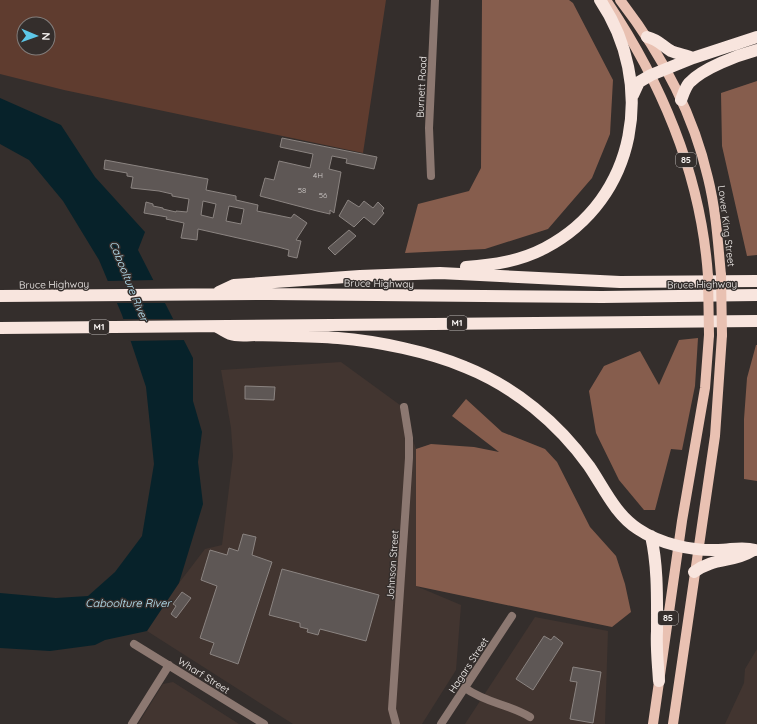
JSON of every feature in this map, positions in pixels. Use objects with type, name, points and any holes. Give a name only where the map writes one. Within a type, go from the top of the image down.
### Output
[{"type":"highway","points":[[440,273],[454,268],[488,265],[520,258],[554,242],[583,220],[600,201],[618,171],[629,135],[632,96],[630,69],[625,50],[611,18],[600,0]]},
{"type":"highway","points":[[647,36],[658,40],[672,52],[693,58]]},
{"type":"highway","points":[[632,96],[637,89],[639,82],[651,75],[693,58],[757,37]]},
{"type":"highway","points":[[681,100],[686,87],[694,79],[733,58],[757,50]]},
{"type":"highway","points":[[214,294],[234,285],[360,276],[440,273],[620,282],[757,281]]},
{"type":"highway","name":"Bruce Highway","points":[[0,296],[214,294],[588,297],[757,295]]},
{"type":"highway","name":"M1","points":[[0,328],[757,321]]},
{"type":"highway","points":[[216,326],[231,334],[314,336],[368,342],[434,357],[464,366],[481,374],[523,399],[549,420],[579,452],[622,516],[638,529],[651,536],[678,545],[718,550],[745,547],[756,549]]},
{"type":"highway","points":[[651,536],[654,551],[658,598],[657,632],[659,681]]},
{"type":"highway","points":[[694,572],[712,562],[746,555],[756,549]]},
{"type":"main road","points":[[606,0],[651,75]]},
{"type":"main road","name":"Lower King Street","points":[[620,0],[647,36],[666,69],[694,132],[708,178],[721,275],[722,335],[715,436],[698,548]]},
{"type":"main road","name":"85","points":[[651,75],[662,96],[678,135],[691,176],[702,226],[708,276],[709,335],[704,388],[678,545],[652,724]]},
{"type":"main road","name":"85","points":[[673,724],[698,548]]},
{"type":"street","name":"Burnett Road","points":[[432,176],[429,128],[435,0]]},
{"type":"street","name":"Johnson Street","points":[[396,724],[392,709],[409,438],[404,407]]},
{"type":"street","name":"Hagars Street","points":[[441,724],[512,616]]},
{"type":"street","name":"Wharf Street","points":[[134,644],[264,724]]},
{"type":"street","points":[[132,724],[169,665]]},
{"type":"street","points":[[465,688],[481,699],[507,705],[530,717]]},
{"type":"shaded area","points":[[0,0],[386,0],[363,153],[64,90],[0,74]]},
{"type":"shaded area","points":[[482,0],[569,0],[573,3],[613,80],[610,134],[592,178],[548,229],[485,249],[405,253],[418,204],[469,191],[481,168]]},
{"type":"shaded area","points":[[757,81],[757,255],[747,256],[722,146],[721,93]]},
{"type":"shaded area","points":[[698,338],[695,386],[682,450],[671,449],[655,510],[644,510],[619,480],[596,433],[589,391],[604,366],[640,351],[659,385],[679,340]]},
{"type":"shaded area","points":[[756,345],[757,481],[744,479],[744,419],[747,378]]},
{"type":"shaded area","points":[[341,362],[400,405],[416,449],[416,586],[461,605],[456,670],[422,724],[293,724],[147,631],[179,583],[205,549],[222,545],[233,456],[231,428],[221,370]]},
{"type":"shaded area","points":[[466,399],[502,432],[545,449],[557,462],[590,527],[616,556],[625,584],[631,612],[612,627],[416,586],[416,449],[431,444],[474,447],[499,452],[452,416]]},
{"type":"shaded area","points":[[535,617],[608,631],[605,724],[465,724]]},
{"type":"shaded area","points":[[757,649],[757,724],[725,724],[744,683],[745,669]]},
{"type":"shaded area","points":[[173,682],[239,724],[138,724],[163,684]]},
{"type":"water","name":"Caboolture River","points":[[0,98],[61,125],[95,177],[145,232],[138,250],[193,358],[193,401],[202,432],[198,462],[203,504],[179,583],[147,631],[105,640],[95,645],[50,651],[0,648],[0,593],[56,598],[88,596],[115,572],[142,536],[154,464],[146,387],[122,315],[99,260],[63,201],[29,160],[0,144]]},
{"type":"pier","points":[[156,280],[167,303],[115,303],[106,281]]},
{"type":"pier","points":[[122,319],[175,319],[187,340],[129,341]]},
{"type":"building","points":[[282,138],[377,157],[374,169],[346,163],[347,159],[332,156],[329,169],[341,172],[334,213],[330,210],[330,214],[260,196],[265,178],[274,180],[279,161],[310,168],[313,154],[280,147]]},
{"type":"building","points":[[105,160],[208,179],[206,190],[236,196],[236,200],[258,205],[257,211],[291,218],[294,214],[307,223],[296,240],[301,241],[297,258],[288,256],[289,250],[198,229],[197,240],[181,238],[184,223],[166,219],[167,217],[144,213],[146,202],[163,209],[176,212],[187,212],[189,199],[172,196],[172,194],[159,191],[131,188],[133,177],[127,176],[127,173],[104,169]],"holes":[[[203,201],[216,204],[213,218],[201,215]],[[229,206],[244,209],[241,224],[226,221]]]},
{"type":"building","points":[[348,200],[359,207],[364,201],[373,208],[378,202],[384,208],[382,211],[384,213],[374,225],[364,217],[354,227],[339,216]]},
{"type":"building","points":[[349,230],[356,236],[335,255],[328,248]]},
{"type":"building","points":[[245,386],[275,387],[274,400],[245,399]]},
{"type":"building","points":[[243,534],[256,537],[252,555],[272,562],[238,664],[210,654],[214,643],[200,638],[217,586],[201,580],[210,550],[227,555],[229,548],[238,551]]},
{"type":"building","points":[[282,569],[379,595],[366,641],[320,629],[318,635],[307,632],[308,629],[300,627],[300,623],[269,615]]},
{"type":"building","points":[[182,592],[191,598],[176,618],[171,614],[176,606],[173,604]]},
{"type":"building","points":[[544,636],[551,640],[554,636],[563,643],[533,690],[516,679]]},
{"type":"building","points":[[573,667],[601,672],[593,723],[570,719],[577,682],[570,681]]}]
